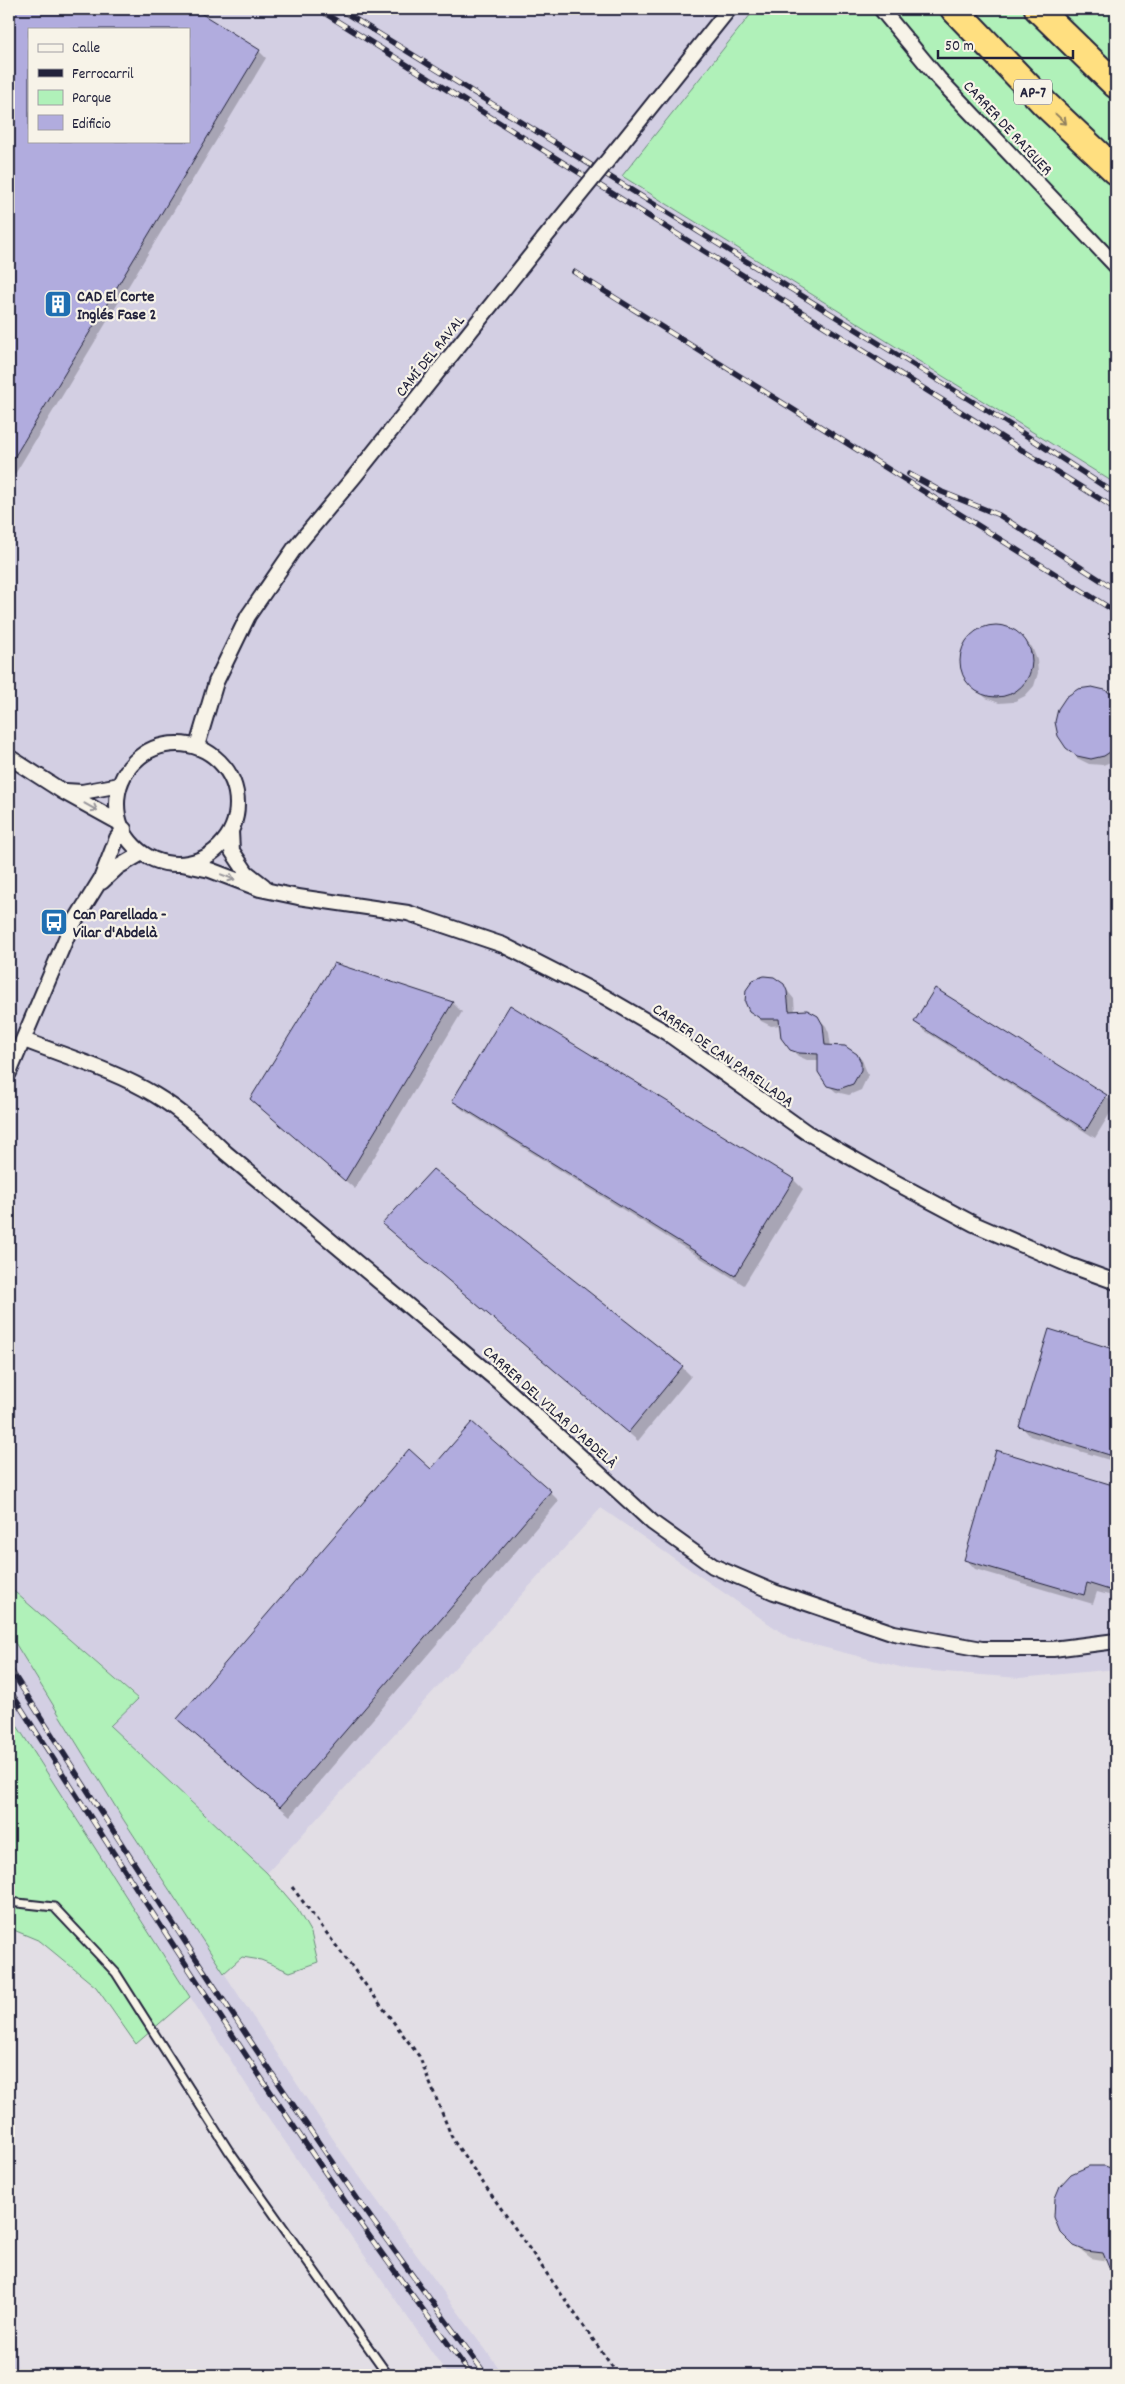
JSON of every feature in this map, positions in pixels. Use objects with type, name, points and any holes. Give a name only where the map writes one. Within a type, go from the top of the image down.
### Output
[{"type":"highway","name":"AP-7","points":[[954,9],[1045,104],[1116,171]]},
{"type":"highway","points":[[1038,9],[1116,85]]},
{"type":"street","name":"CAMÍ DEL RAVAL","points":[[197,746],[216,682],[248,616],[294,549],[354,477],[729,9]]},
{"type":"street","name":"CARRER DE RAIGUER","points":[[880,9],[939,78],[1116,266]]},
{"type":"street","points":[[178,743],[197,746],[215,756],[229,772],[237,791],[238,812],[231,831],[219,848],[202,859],[182,864],[161,862],[142,853],[129,840],[122,826],[117,804],[120,785],[129,768],[142,754],[160,746],[178,743]]},
{"type":"street","points":[[9,758],[122,826]]},
{"type":"street","points":[[62,791],[82,792],[120,785]]},
{"type":"street","points":[[9,1073],[70,929],[101,880],[122,826]]},
{"type":"street","name":"CARRER DE CAN PARELLADA","points":[[231,831],[232,851],[246,872],[263,886],[298,897]]},
{"type":"street","points":[[90,895],[118,867],[142,853]]},
{"type":"street","name":"CARRER DE CAN PARELLADA","points":[[182,864],[210,870],[260,889],[298,897],[408,913],[449,925],[520,953],[605,997],[666,1033],[806,1132],[889,1179],[974,1224],[1069,1265],[1116,1282]]},
{"type":"street","name":"CARRER DEL VILAR D'ABDELÀ","points":[[24,1040],[116,1076],[155,1094],[194,1122],[234,1160],[499,1382],[653,1523],[713,1566],[774,1592],[894,1634],[982,1650],[1052,1649],[1116,1641]]},
{"type":"lane","points":[[9,1902],[54,1907],[116,1973],[229,2151],[388,2375]]},
{"type":"path","points":[[292,1888],[418,2056],[452,2140],[618,2375]]},
{"type":"shaded area","points":[[9,9],[755,9],[622,176],[1116,484],[1116,1669],[1019,1678],[908,1669],[791,1639],[601,1508],[267,1873],[110,1726],[138,1698],[9,1587]]},
{"type":"shaded area","points":[[9,1633],[123,1819],[341,2151],[504,2375],[448,2375],[258,2103],[9,1713]]},
{"type":"shaded area","points":[[9,2277],[18,2375],[9,2375]]},
{"type":"green space","points":[[755,9],[1116,9],[1116,484],[622,176]]},
{"type":"green space","points":[[9,1587],[138,1699],[110,1726],[267,1873],[296,1907],[311,1933],[318,1962],[290,1972],[261,1960],[242,1957],[224,1973],[123,1819],[9,1633]]},
{"type":"green space","points":[[9,1713],[190,1997],[136,2044],[96,1987],[40,1941],[9,1928]]},
{"type":"building","name":"CAD El Corte Inglés Fase 2","points":[[9,9],[194,9],[260,50],[9,466]]},
{"type":"building","points":[[996,625],[1016,631],[1026,641],[1032,661],[1026,681],[1016,691],[996,697],[976,691],[966,681],[960,661],[966,641],[976,631]]},
{"type":"building","points":[[1092,687],[1105,690],[1116,697],[1116,748],[1104,756],[1091,759],[1077,756],[1066,748],[1058,736],[1055,722],[1058,709],[1066,697],[1078,689]]},
{"type":"building","points":[[334,963],[453,1002],[345,1181],[250,1099]]},
{"type":"building","points":[[764,976],[774,977],[784,984],[787,991],[789,1011],[807,1010],[818,1016],[823,1025],[825,1045],[845,1046],[857,1054],[861,1062],[861,1070],[853,1084],[839,1089],[827,1086],[818,1072],[818,1054],[799,1053],[790,1050],[781,1038],[779,1019],[761,1019],[749,1011],[745,1002],[746,990],[753,980]]},
{"type":"building","points":[[935,988],[1107,1095],[1086,1130],[914,1022]]},
{"type":"building","points":[[510,1005],[794,1179],[735,1276],[452,1101]]},
{"type":"building","points":[[433,1169],[683,1366],[628,1433],[382,1224]]},
{"type":"building","points":[[1049,1329],[1116,1350],[1116,1457],[1019,1427]]},
{"type":"building","points":[[472,1422],[551,1491],[280,1807],[177,1719],[409,1449],[431,1469]]},
{"type":"building","points":[[996,1450],[1116,1486],[1116,1592],[1087,1583],[1084,1595],[964,1560]]},
{"type":"building","points":[[1089,2166],[1105,2166],[1116,2170],[1116,2285],[1103,2253],[1086,2251],[1074,2246],[1060,2232],[1054,2217],[1055,2198],[1060,2186],[1071,2174]]},
{"type":"railway","points":[[318,9],[1116,509]]},
{"type":"railway","points":[[339,9],[1004,421],[1116,494]]},
{"type":"railway","points":[[574,272],[1116,612]]},
{"type":"railway","points":[[909,474],[942,492],[999,515],[1116,590]]},
{"type":"railway","points":[[9,1667],[220,1996],[368,2214],[486,2375]]},
{"type":"railway","points":[[9,1689],[257,2071],[389,2264],[471,2375]]},
{"type":"place","name":"CAD El Corte Inglés Fase 2","points":[[58,304]]},
{"type":"place","name":"Can Parellada - Vilar d'Abdelà","points":[[54,922]]}]
